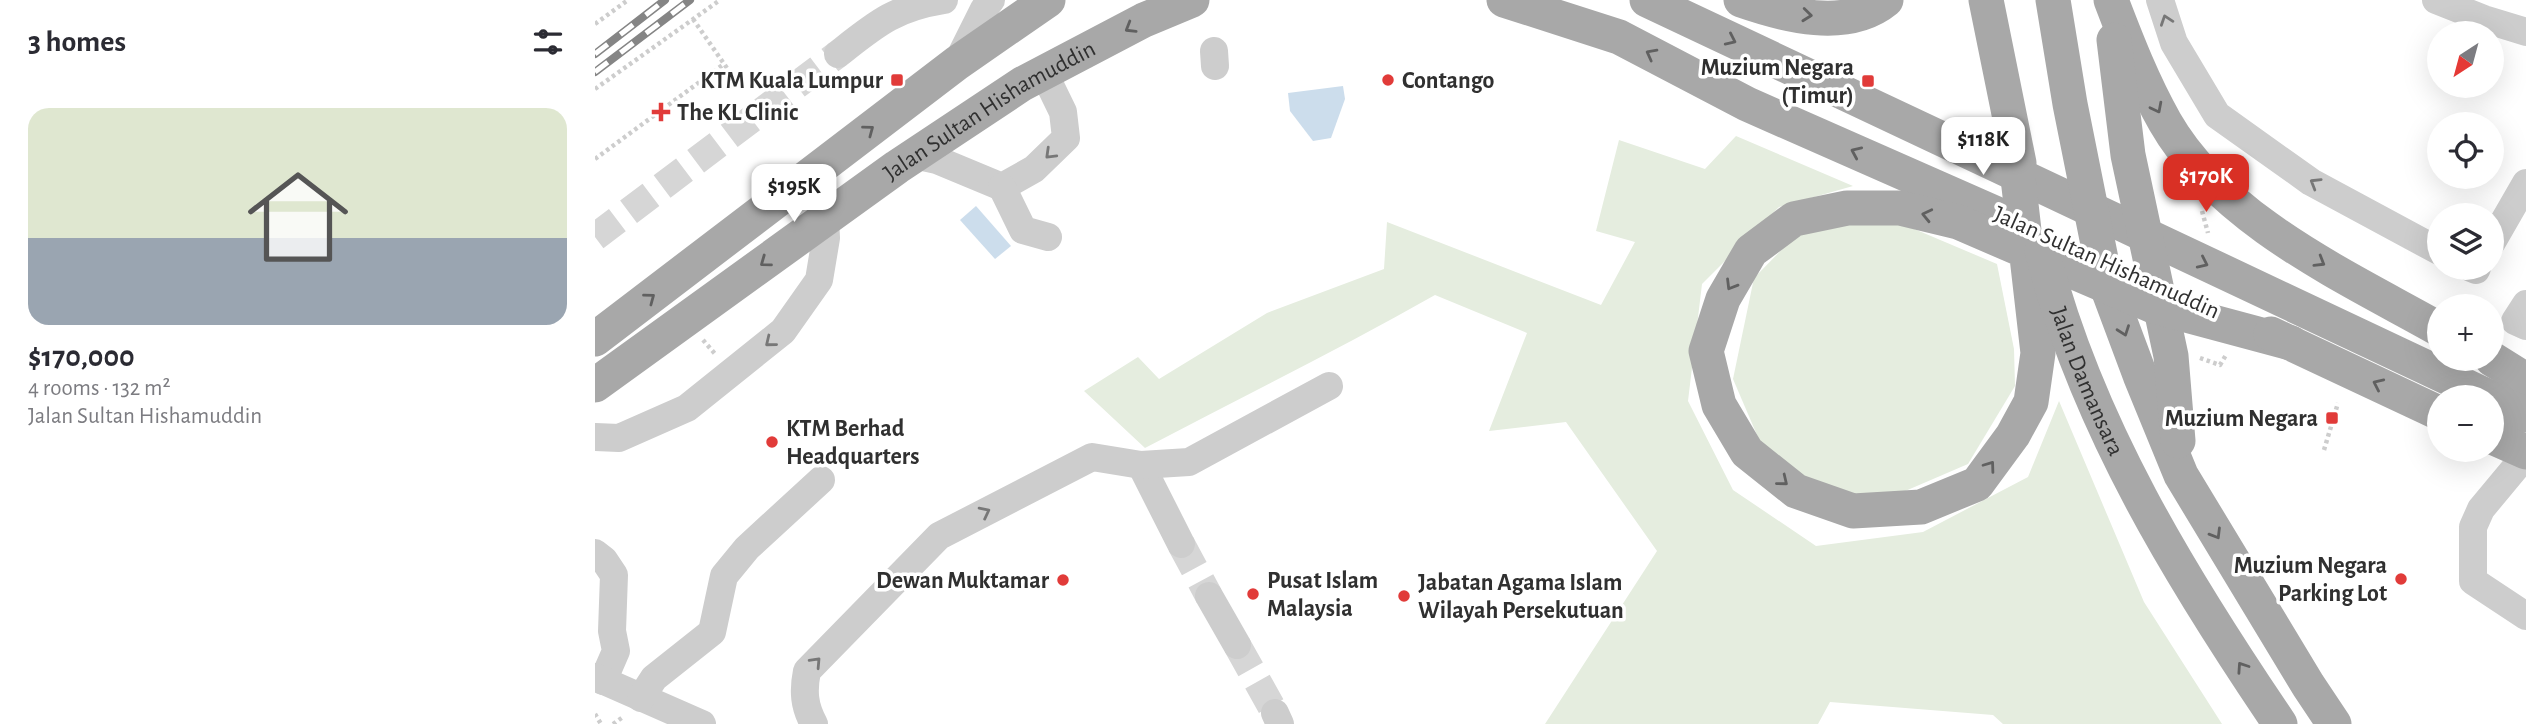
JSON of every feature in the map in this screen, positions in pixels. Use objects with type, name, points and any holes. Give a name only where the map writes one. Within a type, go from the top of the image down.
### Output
[{"type":"main road","name":"Jalan Sultan Hishamuddin","points":[[595,339],[957,63],[1048,0]]},
{"type":"main road","name":"Jalan Sultan Hishamuddin","points":[[595,385],[914,155],[1022,84],[1144,20],[1192,0]]},
{"type":"main road","name":"Jalan Sultan Hishamuddin","points":[[1504,0],[1619,37],[1748,104],[2291,343],[2427,406]]},
{"type":"main road","name":"Jalan Sultan Hishamuddin","points":[[1647,0],[2462,385]]},
{"type":"main road","points":[[1741,0],[1774,12],[1854,17],[1886,0]]},
{"type":"main road","name":"Jalan Damansara","points":[[1986,0],[2014,143],[2046,267],[2091,399],[2151,517],[2221,635],[2280,724]]},
{"type":"main road","name":"Jalan Damansara","points":[[2053,0],[2078,146],[2106,284],[2140,375],[2181,475],[2334,724]]},
{"type":"main road","points":[[2110,0],[2136,65],[2166,125],[2207,178],[2260,223],[2319,262],[2427,322]]},
{"type":"main road","points":[[2110,0],[2128,155],[2184,360],[2181,475]]},
{"type":"main road","points":[[2014,143],[2038,353],[2031,402],[2013,435],[1977,484],[1921,508],[1853,512],[1796,491],[1747,452],[1719,405],[1706,351],[1723,299],[1751,251],[1794,219],[1847,208],[1900,208],[1958,222],[2153,306],[2291,343]]},
{"type":"main road","points":[[2504,367],[2526,380]]},
{"type":"main road","name":"Jalan Sultan Hishamuddin","points":[[2504,405],[2526,415]]},
{"type":"main road","points":[[2504,443],[2526,454]]},
{"type":"street","points":[[838,54],[888,16],[923,4],[945,0],[987,5],[957,63]]},
{"type":"street","points":[[2159,0],[2174,43],[2217,115],[2311,182],[2427,245]]},
{"type":"street","points":[[2436,0],[2526,32]]},
{"type":"street","points":[[1002,187],[1034,169],[1066,138],[1063,112],[1044,73]]},
{"type":"street","points":[[914,155],[937,160],[1002,187],[1023,230],[1048,237]]},
{"type":"street","points":[[2504,221],[2526,183]]},
{"type":"street","points":[[595,437],[619,438],[687,408],[783,331],[819,279],[826,238],[825,219]]},
{"type":"street","points":[[2526,304],[2515,321],[2526,326]]},
{"type":"street","points":[[814,724],[808,713],[803,691],[807,671],[939,536],[1092,457],[1141,465],[1189,462],[1329,386]]},
{"type":"street","points":[[2526,454],[2481,509],[2473,527],[2473,581],[2526,616]]},
{"type":"street","points":[[1141,465],[1181,544]]},
{"type":"street","points":[[633,706],[654,678],[712,632],[724,576],[747,548],[821,480]]},
{"type":"street","points":[[595,553],[604,560],[614,575],[603,626],[616,647],[616,655],[599,679],[633,706],[702,724]]},
{"type":"street","points":[[1209,596],[1237,645]]},
{"type":"path","points":[[595,24],[628,0]]},
{"type":"path","points":[[595,89],[720,0]]},
{"type":"path","points":[[693,19],[738,85]]},
{"type":"path","points":[[595,159],[724,64]]},
{"type":"path","points":[[696,332],[721,361]]},
{"type":"path","points":[[2184,360],[2200,358],[2220,365],[2226,355]]},
{"type":"path","points":[[2324,450],[2338,403]]},
{"type":"path","points":[[613,724],[633,706]]},
{"type":"path","points":[[595,714],[601,724]]},
{"type":"shaded area","points":[[1736,136],[1853,186],[1779,207],[1702,284],[1688,401],[1733,490],[1816,546],[1923,532],[2028,477],[2059,401],[2144,602],[2222,724],[2003,724],[1993,715],[1830,702],[1818,724],[1545,724],[1657,551],[1566,422],[1489,431],[1527,333],[1435,295],[1145,448],[1084,391],[1138,357],[1159,379],[1267,313],[1384,269],[1387,222],[1601,305],[1635,242],[1596,231],[1619,140],[1705,169]]},
{"type":"shaded area","points":[[1893,220],[1997,264],[2014,349],[2015,386],[1968,464],[1882,501],[1820,491],[1763,449],[1733,379],[1754,278],[1803,228]]},
{"type":"water","points":[[1343,86],[1345,99],[1331,138],[1313,141],[1290,111],[1288,93]]},
{"type":"water","points":[[976,206],[1011,246],[995,259],[960,220]]},
{"type":"tunnel","points":[[595,237],[838,54]]},
{"type":"tunnel","points":[[1181,544],[1209,596]]},
{"type":"tunnel","points":[[1237,645],[1275,713]]},
{"type":"railway","points":[[595,54],[665,0]]},
{"type":"railway","points":[[595,72],[690,0]]},
{"type":"place","name":"KTM Kuala Lumpur","points":[[897,80]]},
{"type":"place","name":"Contango","points":[[1388,80]]},
{"type":"place","name":"Muzium Negara (Timur)","points":[[1868,81]]},
{"type":"place","name":"The KL Clinic","points":[[661,112]]},
{"type":"place","name":"Muzium Negara","points":[[2332,418]]},
{"type":"place","name":"KTM Berhad Headquarters","points":[[772,442]]},
{"type":"place","name":"Muzium Negara Parking Lot","points":[[2401,579]]},
{"type":"place","name":"Dewan Muktamar","points":[[1063,580]]},
{"type":"place","name":"Pusat Islam Malaysia","points":[[1253,594]]},
{"type":"place","name":"Jabatan Agama Islam Wilayah Persekutuan","points":[[1404,596]]}]
